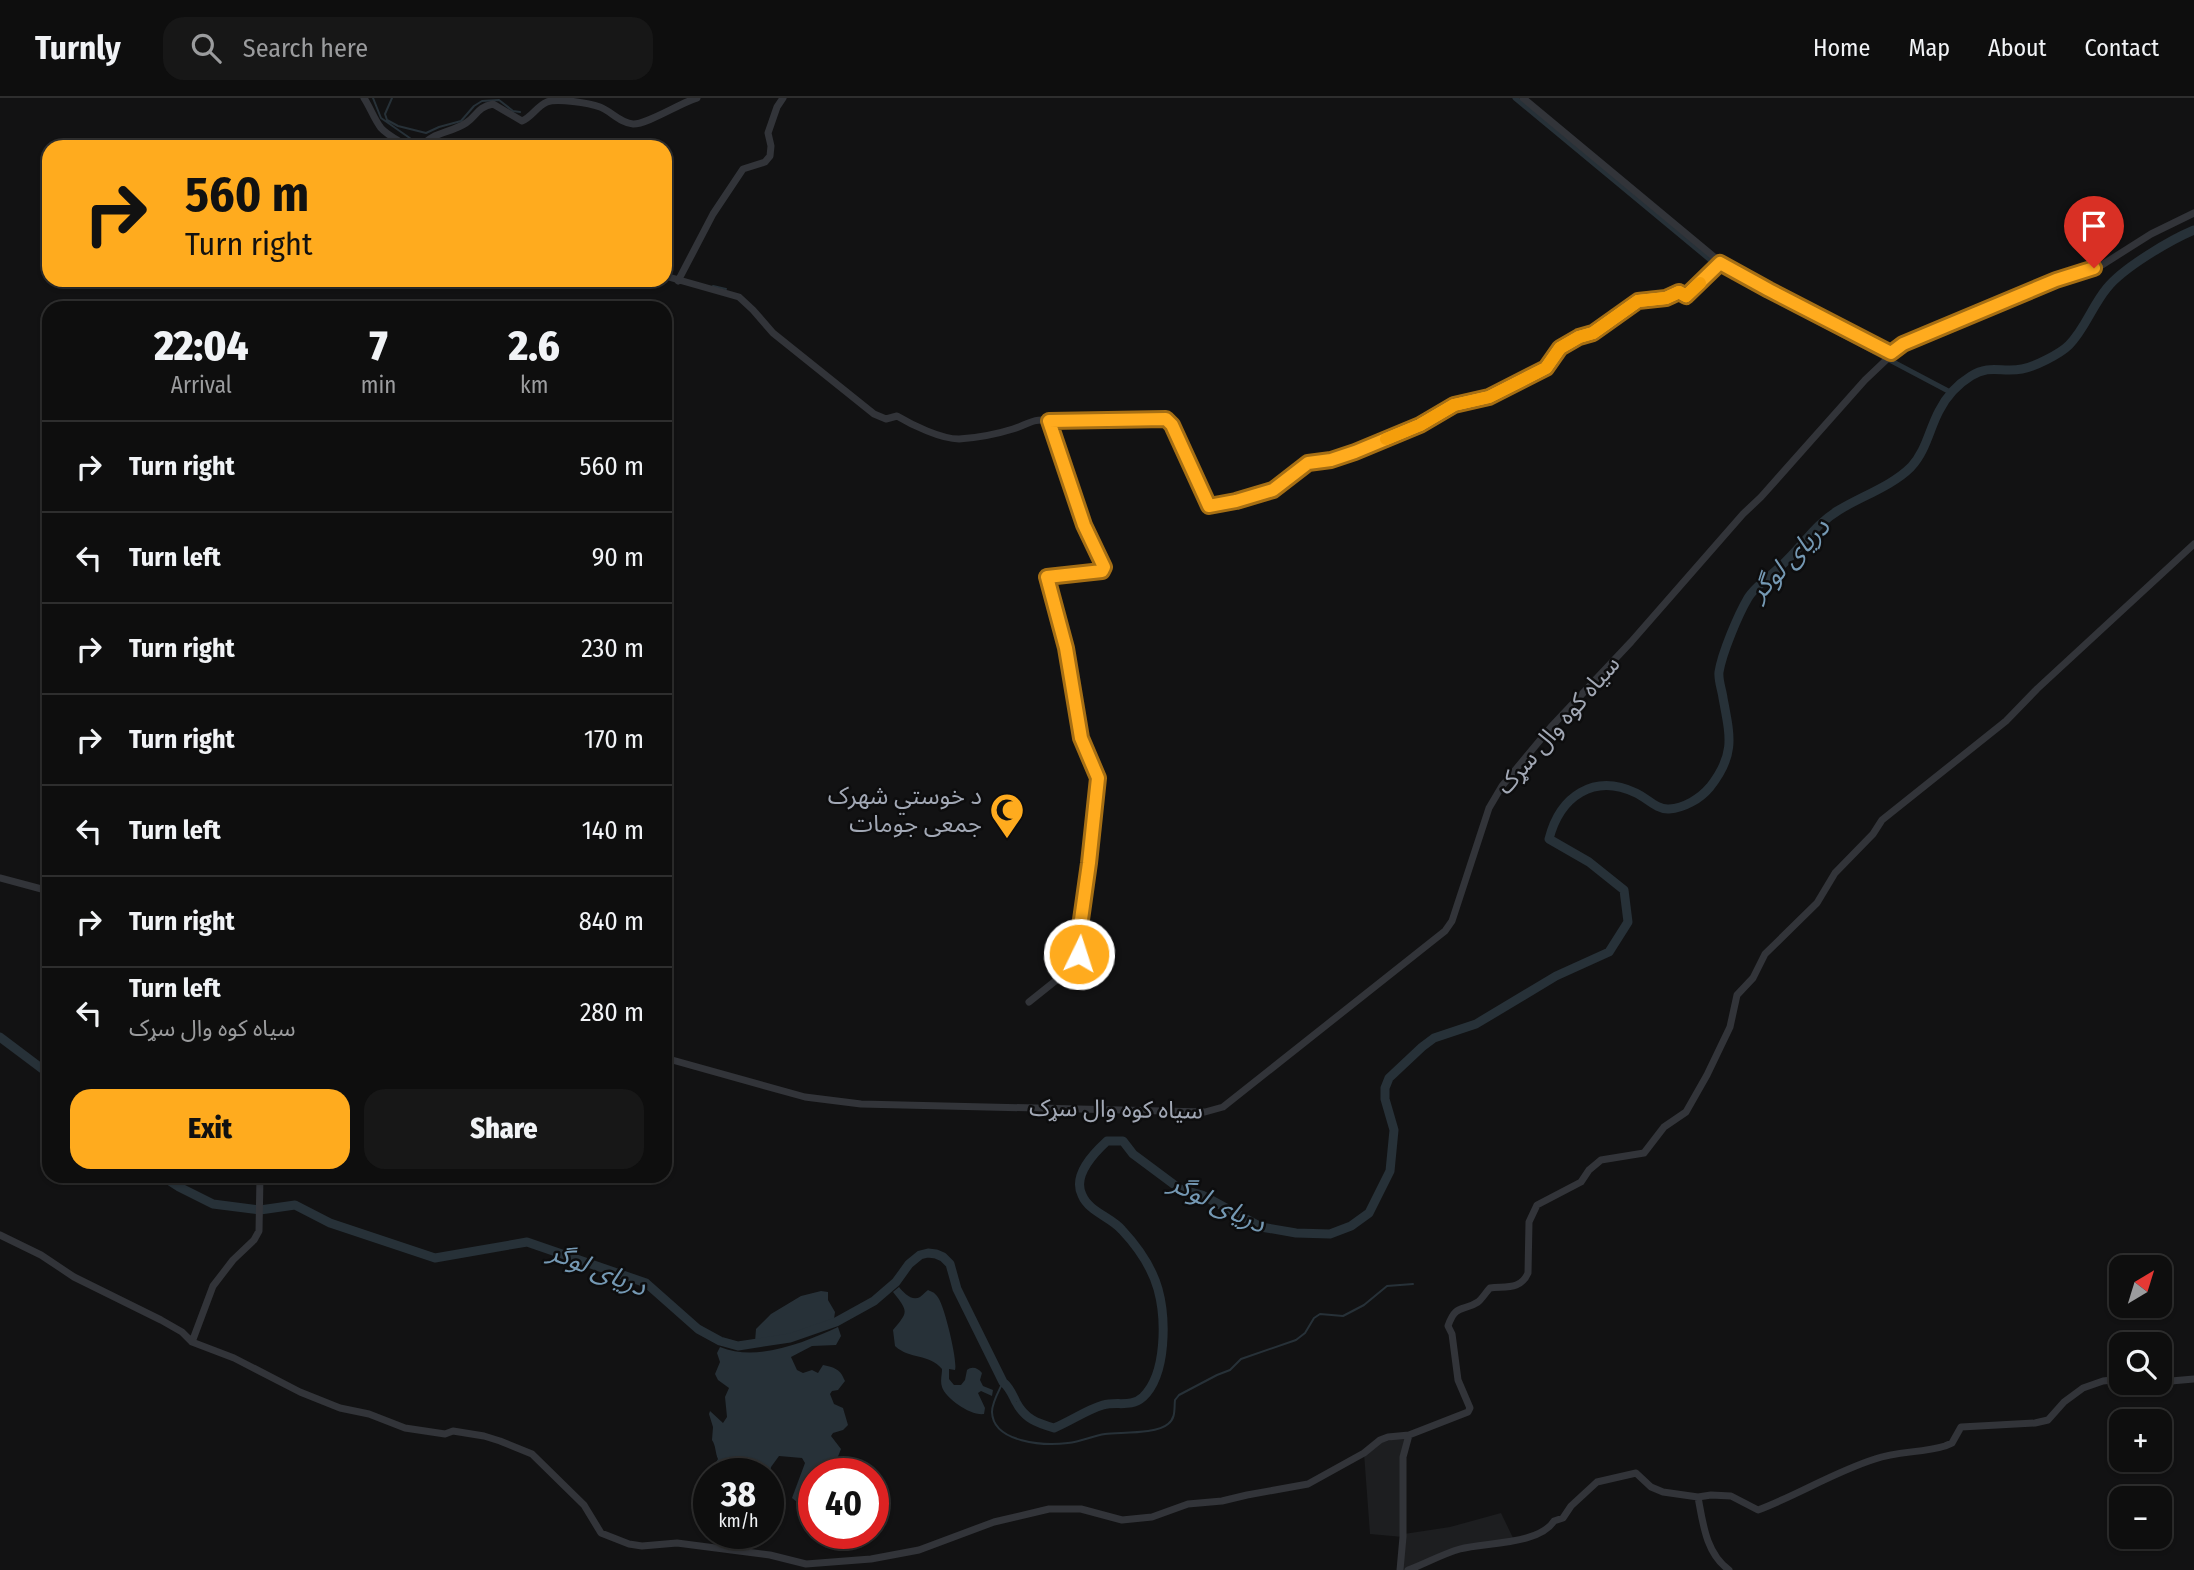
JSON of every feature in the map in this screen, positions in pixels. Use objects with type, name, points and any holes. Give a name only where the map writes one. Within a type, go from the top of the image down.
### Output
[{"type":"street","points":[[363,98],[379,126],[398,140]]},
{"type":"street","points":[[427,140],[466,124],[483,106],[493,104],[522,121],[548,101],[578,102],[602,107],[615,117],[634,124],[645,122],[698,98]]},
{"type":"street","points":[[679,279],[713,214],[743,169],[765,162],[770,156],[768,133],[783,98]]},
{"type":"street","points":[[1523,98],[1719,265],[1889,356]]},
{"type":"street","name":"سیاه کوه وال سړک","points":[[672,1060],[805,1097],[861,1104],[1205,1112],[1223,1107],[1445,931],[1452,921],[1489,808],[1502,786],[1551,727],[1889,356],[1903,344],[2056,280],[2102,265],[2151,234],[2194,213]]},
{"type":"street","points":[[672,278],[739,298],[773,333],[874,414],[886,419],[897,416],[914,426],[956,439],[1012,429],[1040,418],[1049,421],[1166,419],[1172,425],[1209,506],[1273,490],[1308,463],[1331,460],[1355,452],[1420,425],[1454,405],[1489,397],[1546,368],[1560,348],[1579,337],[1593,333],[1638,301],[1666,298],[1679,292],[1686,296],[1719,265]]},
{"type":"street","points":[[1029,1002],[1079,962],[1078,941],[1098,778],[1081,738],[1066,648],[1047,577],[1102,571],[1104,567],[1084,525],[1049,421]]},
{"type":"street","points":[[0,1234],[41,1255],[74,1277],[161,1320],[182,1332],[192,1342],[234,1358],[300,1392],[340,1408],[369,1414],[405,1428],[445,1434],[453,1431],[492,1438],[532,1454],[584,1504],[596,1528],[609,1537],[642,1546],[677,1543],[770,1555],[806,1564],[871,1559],[919,1550],[994,1522],[1049,1509],[1081,1509],[1114,1518],[1152,1517],[1188,1504],[1222,1501],[1308,1484],[1388,1437],[1409,1435],[1470,1410],[1458,1380],[1452,1334],[1448,1326],[1450,1319],[1455,1312],[1476,1303],[1490,1289],[1520,1285],[1525,1280],[1528,1273],[1530,1222],[1537,1205],[1581,1182],[1601,1160],[1644,1153],[1664,1127],[1686,1112],[1730,1027],[1737,995],[1753,978],[1770,947],[1817,903],[1835,873],[1873,834],[1882,820],[2006,721],[2194,544]]},
{"type":"street","points":[[0,878],[42,889]]},
{"type":"street","points":[[192,1342],[213,1286],[233,1260],[254,1240],[260,1223],[260,1183]]},
{"type":"street","points":[[2172,1381],[2194,1379]]},
{"type":"street","points":[[1408,1570],[1460,1549],[1519,1540],[1543,1532],[1549,1529],[1554,1521],[1563,1518],[1571,1506],[1597,1482],[1636,1473],[1658,1490],[1672,1495],[1731,1496],[1758,1510],[1875,1458],[1945,1446],[1952,1443],[1961,1427],[2048,1420],[2073,1394],[2083,1388],[2109,1381]]},
{"type":"street","points":[[1400,1570],[1404,1537],[1403,1457],[1409,1435]]},
{"type":"street","points":[[1698,1497],[1708,1543],[1717,1560],[1729,1570]]},
{"type":"shaded area","points":[[899,1287],[914,1298],[920,1297],[928,1290],[937,1296],[947,1320],[954,1356],[955,1370],[949,1369],[949,1379],[954,1385],[961,1385],[967,1370],[973,1368],[982,1373],[980,1380],[983,1386],[993,1390],[992,1396],[981,1391],[978,1393],[985,1408],[984,1414],[966,1410],[948,1397],[941,1385],[942,1369],[937,1364],[895,1346],[893,1330],[905,1312],[893,1292]]},
{"type":"shaded area","points":[[828,1292],[828,1300],[835,1312],[834,1319],[807,1331],[755,1342],[756,1329],[771,1314],[801,1296]]},
{"type":"shaded area","points":[[838,1327],[841,1336],[836,1345],[812,1346],[791,1357],[797,1370],[803,1373],[812,1370],[818,1373],[823,1365],[837,1370],[845,1381],[838,1390],[830,1394],[834,1404],[843,1408],[848,1425],[831,1436],[841,1449],[837,1458],[718,1458],[712,1440],[713,1427],[709,1414],[710,1411],[723,1423],[727,1417],[725,1397],[729,1388],[718,1380],[715,1374],[720,1362],[717,1353],[720,1347],[734,1351],[764,1351],[780,1349]]},
{"type":"shaded area","points":[[1409,1435],[1406,1444],[1404,1534],[1450,1527],[1501,1513],[1514,1540],[1473,1547],[1408,1570],[1400,1570],[1403,1537],[1370,1534],[1364,1453],[1373,1445]]},
{"type":"shaded area","points":[[798,1482],[798,1502],[792,1498]]},
{"type":"waterway","points":[[373,98],[381,118],[413,140]]},
{"type":"waterway","points":[[392,98],[385,114],[387,120],[398,126],[426,133],[461,121],[482,101],[499,100],[513,111],[520,112]]},
{"type":"waterway","points":[[1515,98],[1721,269],[1952,393]]},
{"type":"waterway","name":"دریای لوگر","points":[[173,1183],[213,1204],[260,1210],[295,1205],[330,1223],[435,1258],[527,1242],[646,1283],[698,1329],[720,1341],[738,1346],[790,1338],[836,1322],[874,1301],[896,1282],[909,1264],[920,1255],[936,1254],[950,1264],[957,1289],[1003,1382],[1027,1416],[1054,1428],[1103,1405],[1138,1400],[1151,1387],[1157,1374],[1163,1330],[1161,1301],[1152,1273],[1133,1243],[1117,1225],[1090,1206],[1082,1195],[1082,1172],[1096,1152],[1107,1141],[1123,1141],[1133,1154],[1180,1189],[1202,1195],[1261,1227],[1296,1233],[1330,1234],[1351,1226],[1369,1213],[1390,1171],[1394,1130],[1385,1099],[1389,1078],[1434,1038],[1476,1024],[1556,976],[1609,952],[1628,922],[1624,890],[1589,862],[1549,839],[1554,824],[1570,800],[1593,787],[1621,787],[1660,808],[1669,809],[1686,805],[1706,791],[1724,765],[1729,744],[1719,672],[1735,624],[1751,594],[1830,516],[1886,485],[1911,467],[1924,447],[1942,406],[1961,383],[1984,370],[2022,369],[2060,352],[2075,339],[2114,280],[2148,255],[2194,230]]},
{"type":"waterway","points":[[713,286],[726,289]]},
{"type":"waterway","name":"دریای لوگر","points":[[0,1037],[42,1069]]},
{"type":"waterway","points":[[1003,1382],[992,1408],[995,1422],[1001,1430],[1022,1440],[1058,1444],[1105,1434],[1156,1430],[1171,1422],[1175,1400],[1179,1395],[1230,1370],[1241,1359],[1296,1340],[1320,1314],[1343,1316],[1364,1305],[1387,1286],[1413,1284]]},
{"type":"slow traffic","points":[[1386,439],[1420,425],[1454,405],[1489,397],[1546,368],[1560,348],[1579,337],[1593,333],[1638,301],[1666,298],[1679,292],[1686,296],[1700,283]]},
{"type":"place","name":"د خوستي شهرک جمعی جومات","points":[[1007,840]]},
{"type":"route","points":[[1079,954],[1078,941],[1098,778],[1081,738],[1066,648],[1047,577],[1102,571],[1104,567],[1084,525],[1049,421],[1166,419],[1172,425],[1209,506],[1273,490],[1308,463],[1331,460],[1355,452],[1420,425],[1454,405],[1489,397],[1546,368],[1560,348],[1579,337],[1593,333],[1638,301],[1666,298],[1679,292],[1686,296],[1720,263],[1891,353],[1903,344],[2071,274],[2094,268]]}]
